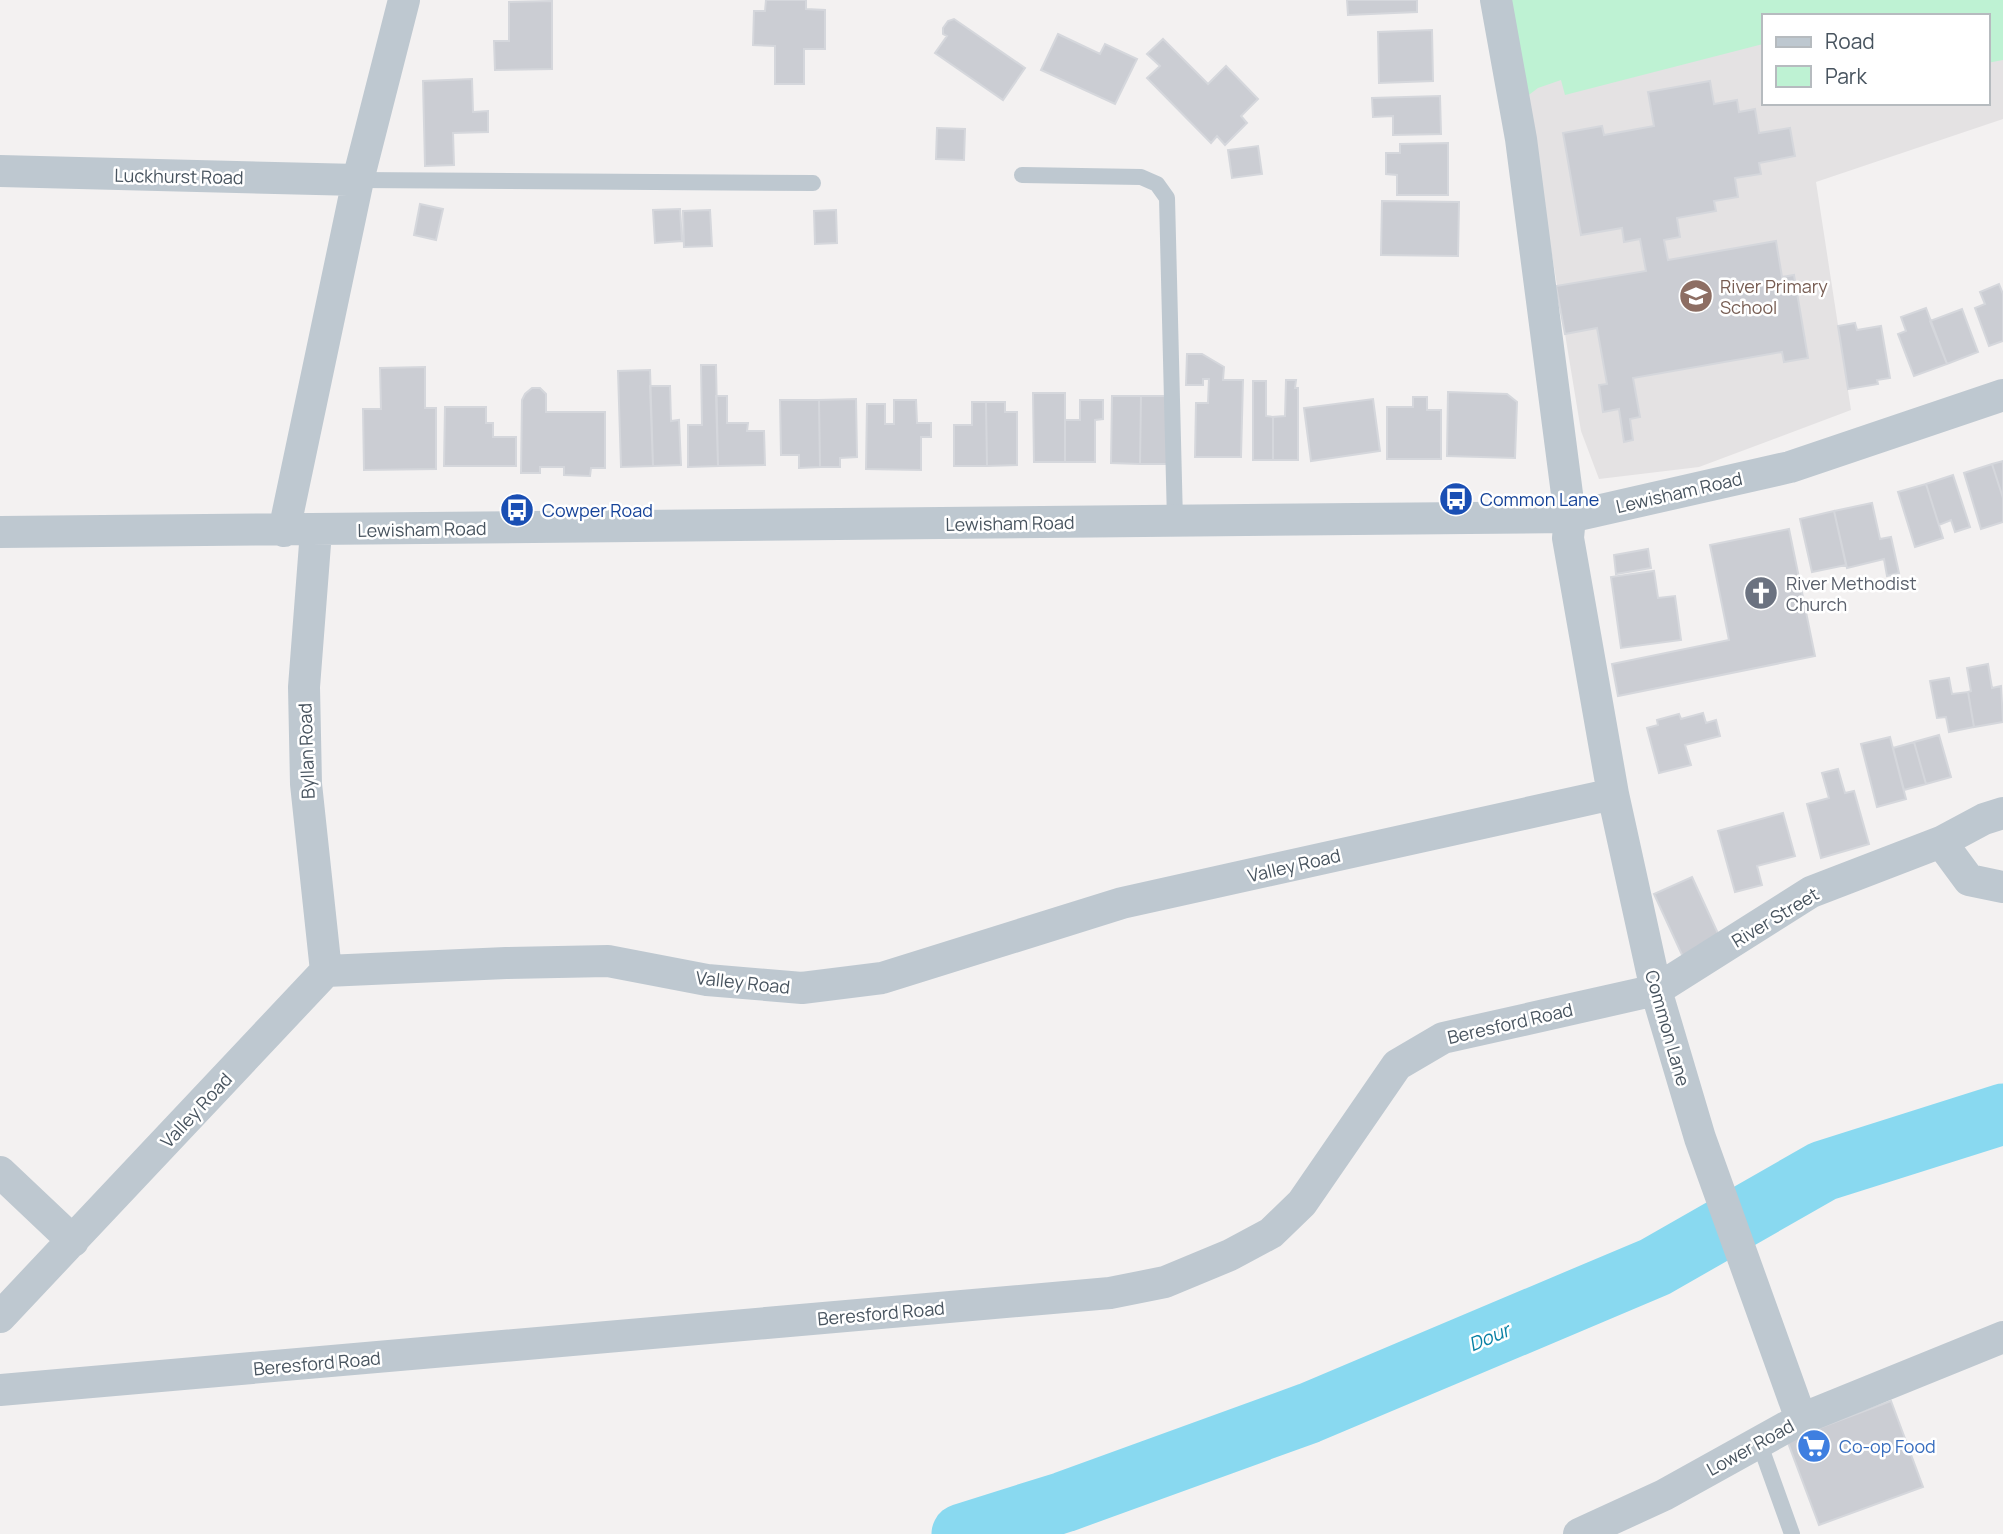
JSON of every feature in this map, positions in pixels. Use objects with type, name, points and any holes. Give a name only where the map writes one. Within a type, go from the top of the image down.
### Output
[{"type":"street","points":[[284,531],[358,180],[404,0]]},
{"type":"street","name":"Common Lane","points":[[1496,0],[1521,139],[1570,517],[1568,538],[1613,794],[1656,990],[1700,1138],[1801,1419]]},
{"type":"street","name":"Luckhurst Road","points":[[0,171],[358,180]]},
{"type":"street","name":"Lewisham Road","points":[[0,532],[1570,517],[1790,467],[2003,395]]},
{"type":"street","name":"Byllan Road","points":[[316,531],[304,687],[306,784],[326,971]]},
{"type":"street","name":"Valley Road","points":[[0,1317],[326,971],[608,961],[707,980],[802,988],[882,978],[1122,903],[1613,794]]},
{"type":"street","name":"River Street","points":[[1656,990],[1811,892],[1941,842],[1984,819],[2003,813]]},
{"type":"street","points":[[1941,842],[1969,880],[2003,887]]},
{"type":"street","name":"Beresford Road","points":[[0,1390],[1110,1293],[1165,1282],[1230,1255],[1271,1233],[1302,1203],[1397,1065],[1431,1044],[1443,1038],[1656,990]]},
{"type":"street","points":[[0,1172],[73,1241]]},
{"type":"street","name":"Lower Road","points":[[1579,1534],[1664,1495],[1801,1419],[2003,1337]]},
{"type":"lane","points":[[1022,176],[1141,177],[1157,184],[1167,198],[1175,521]]},
{"type":"lane","points":[[358,180],[813,183]]},
{"type":"lane","points":[[1759,1442],[1792,1534]]},
{"type":"shaded area","name":"River Primary School","points":[[1510,0],[2003,0],[2003,119],[1816,182],[1851,410],[1699,467],[1599,479],[1581,431]]},
{"type":"green space","points":[[1510,0],[2003,0],[2003,60],[1989,63],[1989,14],[1762,14],[1762,44],[1565,95],[1561,80],[1538,88],[1526,97]]},
{"type":"building","points":[[766,0],[806,0],[806,9],[825,10],[825,49],[804,49],[804,84],[775,84],[775,46],[753,45],[754,11],[765,11]]},
{"type":"building","points":[[1347,0],[1417,0],[1417,12],[1348,15]]},
{"type":"building","points":[[552,1],[552,69],[495,70],[494,41],[509,41],[509,2]]},
{"type":"building","points":[[954,19],[1025,68],[1003,100],[935,53],[947,36],[943,34],[943,28],[948,21]]},
{"type":"building","points":[[1432,30],[1433,81],[1379,83],[1378,32]]},
{"type":"building","points":[[1058,34],[1100,54],[1105,44],[1137,59],[1115,104],[1041,70]]},
{"type":"building","points":[[1163,39],[1208,84],[1226,66],[1258,99],[1241,116],[1247,123],[1225,145],[1217,136],[1211,143],[1147,78],[1160,66],[1147,54]]},
{"type":"building","points":[[472,79],[473,112],[488,111],[488,132],[453,133],[454,165],[425,166],[423,81]]},
{"type":"building","points":[[1710,81],[1714,104],[1737,100],[1739,112],[1755,109],[1759,133],[1790,128],[1795,156],[1759,163],[1761,174],[1735,178],[1738,197],[1714,201],[1716,211],[1677,218],[1680,237],[1664,240],[1668,260],[1776,241],[1782,277],[1794,275],[1808,358],[1784,362],[1782,352],[1633,378],[1640,417],[1630,419],[1633,440],[1624,442],[1619,409],[1603,412],[1599,385],[1607,384],[1597,328],[1565,334],[1556,286],[1646,271],[1640,239],[1624,242],[1622,228],[1581,235],[1563,133],[1602,126],[1604,135],[1654,126],[1648,92]]},
{"type":"building","points":[[1440,96],[1441,134],[1393,135],[1393,116],[1373,117],[1372,98]]},
{"type":"building","points":[[937,128],[965,129],[964,160],[936,159]]},
{"type":"building","points":[[1448,143],[1448,195],[1397,195],[1397,175],[1386,174],[1386,153],[1400,153],[1400,144]]},
{"type":"building","points":[[1258,146],[1262,174],[1232,178],[1228,150]]},
{"type":"building","points":[[1382,201],[1459,202],[1458,256],[1381,255]]},
{"type":"building","points":[[420,204],[443,209],[436,240],[414,235]]},
{"type":"building","points":[[680,209],[682,241],[655,243],[653,210]]},
{"type":"building","points":[[710,210],[712,246],[684,247],[683,211]]},
{"type":"building","points":[[836,210],[837,243],[815,244],[814,211]]},
{"type":"building","points":[[1999,284],[2003,294],[2003,341],[1989,346],[1975,308],[1985,304],[1980,292]]},
{"type":"building","points":[[1926,308],[1947,364],[1914,376],[1898,334],[1906,331],[1901,317]]},
{"type":"building","points":[[1962,309],[1978,352],[1947,364],[1930,321]]},
{"type":"building","points":[[1855,323],[1857,330],[1881,326],[1890,378],[1877,380],[1878,384],[1848,389],[1838,326]]},
{"type":"building","points":[[1187,354],[1202,354],[1224,367],[1223,380],[1243,380],[1241,457],[1195,457],[1196,403],[1208,403],[1209,379],[1203,379],[1203,385],[1186,385]]},
{"type":"building","points":[[701,365],[716,365],[718,466],[688,467],[688,425],[702,425]]},
{"type":"building","points":[[425,367],[425,408],[436,408],[436,469],[364,470],[363,409],[381,409],[380,368]]},
{"type":"building","points":[[650,370],[653,466],[621,467],[618,371]]},
{"type":"building","points":[[1286,380],[1296,380],[1295,388],[1298,388],[1298,460],[1273,460],[1273,417],[1285,416]]},
{"type":"building","points":[[1253,381],[1266,381],[1266,416],[1273,417],[1273,460],[1253,460]]},
{"type":"building","points":[[650,386],[670,386],[671,421],[679,420],[681,465],[653,466]]},
{"type":"building","points":[[532,388],[540,388],[546,394],[546,412],[605,412],[605,468],[591,468],[590,476],[564,475],[564,467],[540,467],[540,473],[521,473],[522,400]]},
{"type":"building","points":[[1448,392],[1507,394],[1517,402],[1515,458],[1447,456]]},
{"type":"building","points":[[1033,393],[1065,393],[1065,462],[1034,462]]},
{"type":"building","points":[[716,396],[727,396],[727,423],[748,423],[747,431],[764,431],[765,465],[718,466]]},
{"type":"building","points":[[1112,396],[1141,396],[1140,464],[1111,463]]},
{"type":"building","points":[[1141,396],[1171,396],[1170,464],[1140,464]]},
{"type":"building","points":[[1413,397],[1427,397],[1427,410],[1441,410],[1441,459],[1387,459],[1387,407],[1413,407]]},
{"type":"building","points":[[856,399],[857,457],[840,458],[840,467],[820,467],[819,400]]},
{"type":"building","points":[[1373,399],[1380,451],[1311,461],[1304,408]]},
{"type":"building","points":[[780,400],[819,400],[820,467],[799,468],[799,455],[781,455]]},
{"type":"building","points":[[894,400],[916,400],[917,423],[931,423],[931,437],[921,437],[921,470],[866,469],[867,404],[885,404],[885,424],[894,424]]},
{"type":"building","points":[[1080,400],[1103,400],[1103,419],[1095,420],[1095,462],[1065,462],[1065,420],[1080,420]]},
{"type":"building","points":[[972,402],[986,402],[987,466],[954,466],[954,425],[972,425]]},
{"type":"building","points":[[986,402],[1005,402],[1005,412],[1017,412],[1017,465],[987,466]]},
{"type":"building","points":[[445,407],[486,407],[486,423],[493,423],[493,437],[516,437],[516,466],[444,466]]},
{"type":"building","points":[[2003,461],[2003,498],[1992,464]]},
{"type":"building","points":[[1992,464],[2003,498],[2003,522],[1981,529],[1964,473]]},
{"type":"building","points":[[1953,475],[1970,527],[1955,532],[1951,520],[1939,525],[1926,484]]},
{"type":"building","points":[[1926,484],[1943,538],[1915,547],[1898,492]]},
{"type":"building","points":[[1872,503],[1880,539],[1891,537],[1899,573],[1887,576],[1884,559],[1847,568],[1834,511]]},
{"type":"building","points":[[1834,511],[1846,565],[1812,572],[1800,519]]},
{"type":"building","name":"River Methodist Church","points":[[1789,529],[1815,656],[1618,696],[1612,664],[1729,640],[1710,545]]},
{"type":"building","points":[[1648,549],[1651,568],[1616,574],[1614,555]]},
{"type":"building","points":[[1654,571],[1658,598],[1675,596],[1681,640],[1621,648],[1611,577]]},
{"type":"building","points":[[1988,664],[1992,688],[2001,686],[2003,722],[1974,727],[1967,668]]},
{"type":"building","points":[[1949,678],[1952,694],[1968,692],[1974,727],[1949,732],[1946,717],[1937,718],[1930,681]]},
{"type":"building","points":[[1703,713],[1706,723],[1716,720],[1720,736],[1685,745],[1691,765],[1659,773],[1647,728],[1658,725],[1657,720],[1679,714],[1681,719]]},
{"type":"building","points":[[1939,735],[1951,777],[1926,784],[1914,742]]},
{"type":"building","points":[[1890,737],[1906,799],[1877,807],[1861,744]]},
{"type":"building","points":[[1914,742],[1926,784],[1904,790],[1893,748]]},
{"type":"building","points":[[1838,769],[1845,793],[1854,791],[1869,844],[1821,858],[1807,804],[1829,798],[1822,773]]},
{"type":"building","points":[[1783,813],[1795,856],[1757,866],[1762,885],[1735,892],[1718,831]]},
{"type":"building","points":[[1692,877],[1721,940],[1683,957],[1654,894]]},
{"type":"building","points":[[1891,1401],[1923,1487],[1819,1525],[1787,1440]]},
{"type":"waterway","name":"Dour","points":[[962,1534],[1064,1502],[1309,1413],[1655,1267],[1823,1171],[2003,1114]]},
{"type":"place","name":"River Primary School","points":[[1696,296]]},
{"type":"place","name":"Common Lane","points":[[1456,499]]},
{"type":"place","name":"Cowper Road","points":[[517,510]]},
{"type":"place","name":"River Methodist Church","points":[[1761,593]]},
{"type":"place","name":"Co-op Food","points":[[1814,1446]]}]
